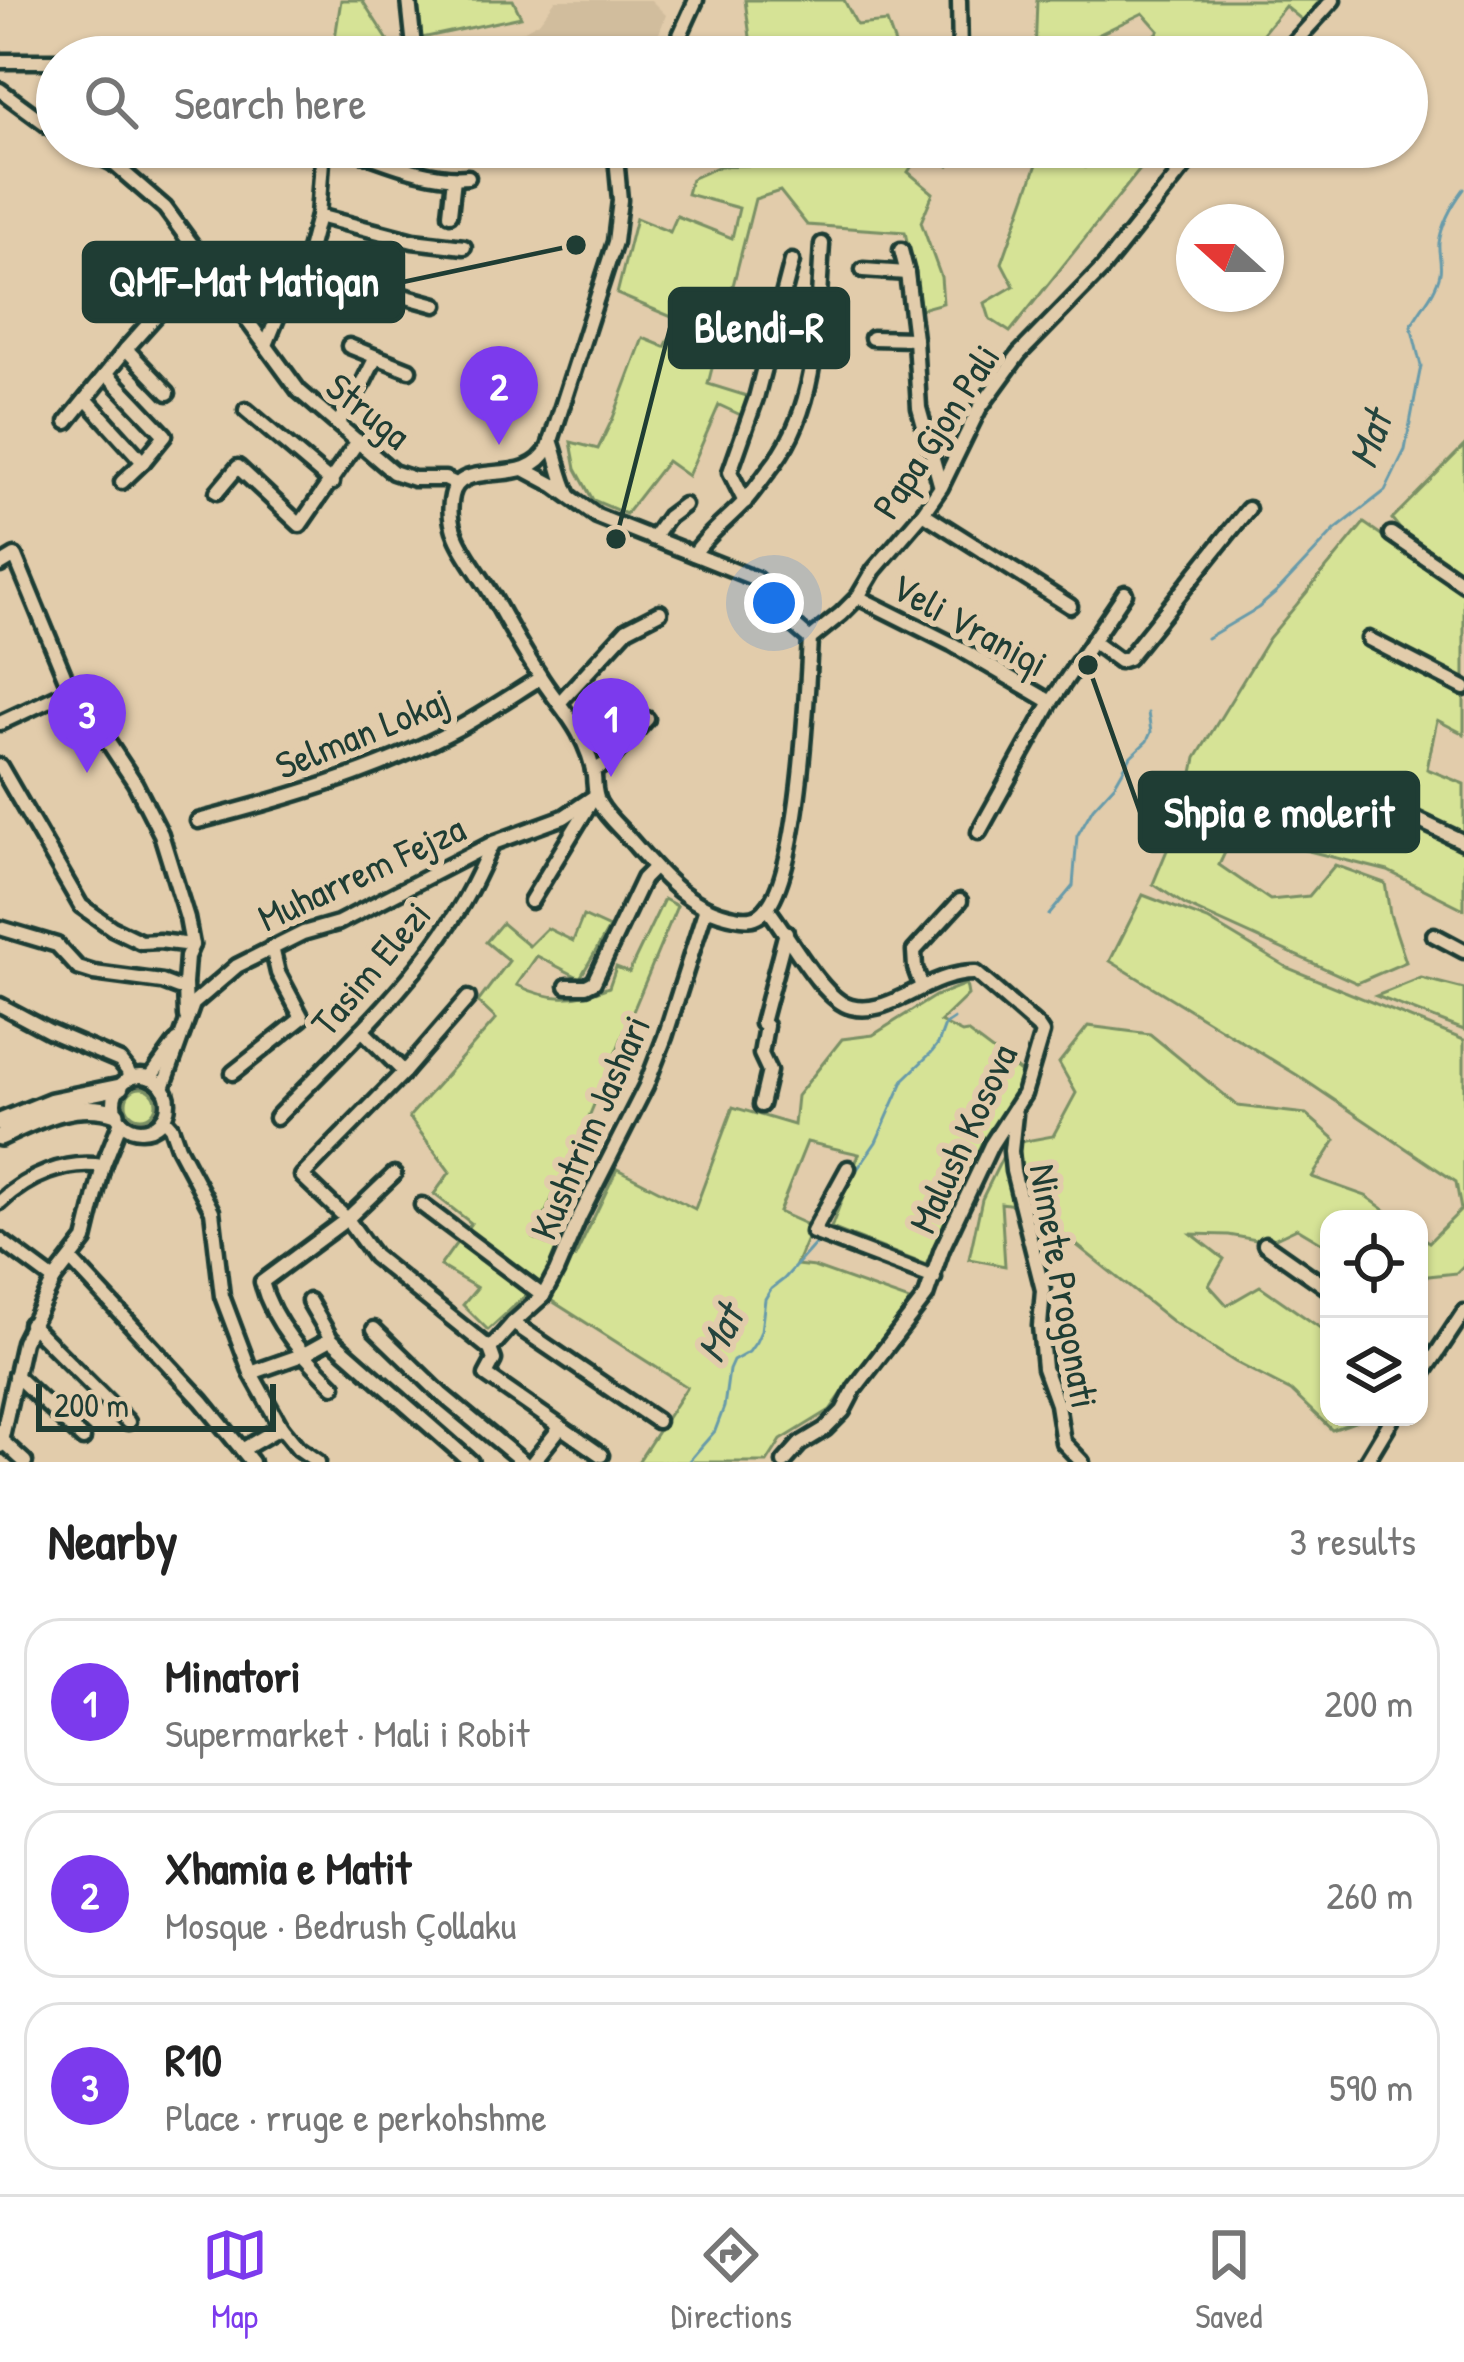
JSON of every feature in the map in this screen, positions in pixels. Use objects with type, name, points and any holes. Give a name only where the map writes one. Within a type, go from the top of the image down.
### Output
[{"type":"main road","points":[[0,1122],[52,1101],[124,1083]]},
{"type":"main road","points":[[0,1136],[53,1113],[93,1106],[119,1117]]},
{"type":"street","points":[[409,0],[413,36]]},
{"type":"street","points":[[680,36],[696,0]]},
{"type":"street","points":[[959,0],[960,36]]},
{"type":"street","points":[[1300,36],[1333,0]]},
{"type":"street","points":[[0,61],[36,61]]},
{"type":"street","points":[[0,90],[36,117]]},
{"type":"street","name":"Struga","points":[[119,168],[166,208],[298,392],[400,475],[445,478],[456,484]]},
{"type":"street","points":[[321,168],[318,216],[309,250],[313,260],[341,278],[436,305]]},
{"type":"street","points":[[410,168],[461,177],[450,214]]},
{"type":"street","points":[[524,469],[597,516],[756,580],[787,620],[811,639],[797,801],[780,880],[761,914],[748,920],[688,898],[608,818],[595,796],[593,771],[581,736],[458,542],[450,516],[456,484],[471,476],[524,469],[545,455],[615,242],[621,168]]},
{"type":"street","name":"Papa Gjon Pali","points":[[811,639],[857,597],[923,513],[979,409],[1019,354],[1102,268],[1183,168]]},
{"type":"street","points":[[318,216],[413,241],[464,247]]},
{"type":"street","points":[[694,554],[706,536],[745,502],[780,455],[803,406],[815,348],[822,244]]},
{"type":"street","points":[[901,250],[908,274],[920,408],[941,487]]},
{"type":"street","points":[[68,422],[205,261]]},
{"type":"street","points":[[745,502],[730,472],[756,398],[792,261]]},
{"type":"street","points":[[863,271],[908,274]]},
{"type":"street","points":[[266,345],[291,284]]},
{"type":"street","points":[[872,338],[915,339]]},
{"type":"street","points":[[349,346],[409,370]]},
{"type":"street","points":[[126,349],[168,393]]},
{"type":"street","points":[[338,423],[376,357]]},
{"type":"street","points":[[106,374],[165,435],[122,482]]},
{"type":"street","points":[[86,399],[143,462]]},
{"type":"street","points":[[246,410],[332,483]]},
{"type":"street","points":[[551,440],[569,496]]},
{"type":"street","points":[[218,492],[238,466],[300,525],[358,441]]},
{"type":"street","points":[[653,538],[684,505]]},
{"type":"street","points":[[1092,641],[1124,662],[1248,509]]},
{"type":"street","points":[[923,513],[1070,606]]},
{"type":"street","points":[[1391,534],[1464,584]]},
{"type":"street","points":[[0,565],[16,556],[58,661],[135,783],[161,835],[192,945],[187,957],[186,1017]]},
{"type":"street","points":[[1051,702],[1125,593]]},
{"type":"street","name":"Veli Vraniqi","points":[[857,597],[952,644],[1051,702],[979,832]]},
{"type":"street","points":[[559,703],[627,629],[660,612]]},
{"type":"street","points":[[1369,639],[1464,688]]},
{"type":"street","name":"Selman Lokaj","points":[[198,821],[258,806],[411,751],[540,678]]},
{"type":"street","points":[[0,724],[73,689]]},
{"type":"street","points":[[593,771],[607,763],[647,719]]},
{"type":"street","points":[[0,766],[81,906],[141,942],[192,945]]},
{"type":"street","points":[[531,901],[595,796]]},
{"type":"street","name":"Muharrem Fejza","points":[[164,1088],[186,1017],[199,996],[237,966],[338,922],[493,843],[564,817],[595,796]]},
{"type":"street","points":[[1403,812],[1464,842]]},
{"type":"street","name":"Tasim Elezi","points":[[276,1118],[418,965],[457,913],[493,843]]},
{"type":"street","points":[[567,986],[594,982],[643,879],[655,868]]},
{"type":"street","points":[[922,987],[914,950],[960,901]]},
{"type":"street","name":"Kushtrim Jashari","points":[[490,1349],[543,1296],[646,1086],[706,908]]},
{"type":"street","points":[[761,1105],[769,1071],[761,1054],[766,1026],[762,1023],[786,932],[766,908]]},
{"type":"street","points":[[0,928],[57,945],[78,968],[94,973],[178,988],[185,984]]},
{"type":"street","name":"Malush Kosova","points":[[784,1462],[843,1411],[867,1372],[922,1303],[941,1249],[991,1145],[1024,1094],[1041,1029],[980,976],[964,973],[882,1006],[849,1007],[821,983],[786,932]]},
{"type":"street","points":[[1434,935],[1464,951]]},
{"type":"street","points":[[233,1073],[302,1018],[278,973],[272,947]]},
{"type":"street","points":[[468,998],[404,1072],[302,1176],[347,1219],[374,1256],[490,1349],[494,1360],[486,1375],[601,1456]]},
{"type":"street","points":[[0,1005],[120,1060],[128,1071],[115,1098],[119,1117],[90,1228],[30,1324],[15,1375],[1,1443],[25,1462]]},
{"type":"street","points":[[362,1030],[404,1072]]},
{"type":"street","name":"Muharrem Fejza","points":[[150,1078],[181,1035]]},
{"type":"street","points":[[119,1117],[131,1128],[143,1130],[163,1118],[168,1102],[164,1088],[150,1078],[141,1076],[124,1083]]},
{"type":"street","name":"Nimete Progonati","points":[[1015,1112],[1012,1172],[1040,1270],[1044,1368],[1057,1404],[1061,1436],[1082,1462]]},
{"type":"street","points":[[163,1118],[212,1211],[222,1295],[251,1373],[281,1427],[318,1462]]},
{"type":"street","points":[[0,1202],[16,1186],[68,1165],[103,1166]]},
{"type":"street","points":[[848,1168],[819,1234],[934,1278]]},
{"type":"street","points":[[334,1386],[302,1355],[262,1282],[347,1219],[394,1174]]},
{"type":"street","points":[[422,1204],[543,1296]]},
{"type":"street","points":[[0,1240],[54,1280]]},
{"type":"street","points":[[1265,1244],[1320,1282]]},
{"type":"street","points":[[72,1261],[252,1462]]},
{"type":"street","points":[[309,1301],[331,1339],[470,1462]]},
{"type":"street","points":[[1428,1366],[1464,1312]]},
{"type":"street","points":[[513,1323],[657,1420]]},
{"type":"street","points":[[30,1324],[128,1422]]},
{"type":"street","points":[[374,1329],[441,1394],[524,1462]]},
{"type":"street","points":[[251,1373],[331,1339]]},
{"type":"street","points":[[1428,1357],[1432,1360]]},
{"type":"street","points":[[15,1375],[82,1439]]},
{"type":"street","points":[[1366,1462],[1388,1426]]},
{"type":"street","points":[[242,1450],[281,1427]]},
{"type":"street","points":[[533,1462],[560,1428]]},
{"type":"shaded area","points":[[556,0],[651,0],[666,15],[658,36],[514,36],[539,22]]},
{"type":"green space","points":[[341,0],[362,0],[385,36],[335,36]]},
{"type":"green space","points":[[412,0],[513,0],[521,17],[431,36],[421,36]]},
{"type":"green space","points":[[745,0],[844,0],[857,25],[887,22],[892,36],[750,36]]},
{"type":"green space","points":[[1037,0],[1318,0],[1323,4],[1307,24],[1285,6],[1261,36],[1154,36],[1159,31],[1143,13],[1095,36],[1036,36]]},
{"type":"green space","points":[[716,168],[911,168],[908,172],[933,193],[921,222],[941,277],[943,303],[921,309],[905,232],[807,225],[780,191],[755,199],[708,384],[750,397],[745,417],[719,405],[688,476],[667,461],[626,514],[593,500],[576,469],[571,442],[598,449],[643,338],[665,347],[679,320],[617,294],[636,218],[670,232],[677,216],[732,238],[739,208],[687,194],[691,179]]},
{"type":"green space","points":[[1036,168],[1141,168],[1010,332],[990,319],[985,303],[1014,286],[1002,263]]},
{"type":"green space","points":[[1464,446],[1464,578],[1408,539],[1392,519]]},
{"type":"green space","points":[[1364,523],[1464,592],[1464,734],[1437,720],[1427,769],[1464,784],[1464,909],[1388,871],[1281,844],[1238,825],[1219,865],[1270,900],[1309,896],[1335,865],[1385,883],[1406,962],[1357,983],[1185,905],[1153,884],[1187,802],[1196,758],[1269,638]]},
{"type":"green space","points":[[1143,895],[1208,920],[1288,968],[1464,1040],[1464,1265],[1456,1273],[1428,1276],[1428,1241],[1461,1210],[1456,1182],[1297,1075],[1110,961]]},
{"type":"green space","points":[[664,899],[677,906],[534,1238],[575,1257],[617,1169],[695,1209],[733,1107],[794,1125],[797,1096],[842,1039],[873,1035],[935,996],[966,984],[968,995],[940,1022],[967,1032],[1027,1077],[949,1213],[926,1265],[831,1228],[859,1154],[807,1142],[779,1212],[812,1227],[796,1265],[918,1304],[875,1347],[830,1410],[781,1440],[767,1462],[638,1462],[687,1387],[533,1289],[488,1330],[463,1305],[477,1288],[440,1266],[471,1223],[434,1194],[450,1172],[409,1117],[496,1019],[478,1002],[509,961],[486,942],[502,923],[529,946],[547,928],[573,941],[583,916],[609,928],[580,978],[537,956],[517,985],[540,994],[573,997],[609,987],[616,967],[629,972]]},
{"type":"green space","points":[[1421,978],[1464,989],[1464,1030],[1376,996]]},
{"type":"green space","points":[[1088,1026],[1150,1034],[1238,1106],[1306,1114],[1336,1140],[1312,1177],[1366,1196],[1385,1210],[1320,1210],[1320,1242],[1297,1228],[1267,1242],[1192,1234],[1224,1259],[1209,1285],[1227,1305],[1260,1286],[1320,1328],[1320,1419],[1291,1391],[1173,1322],[1029,1207],[1001,1203],[1005,1266],[969,1259],[982,1199],[1009,1144],[1053,1136],[1076,1093],[1059,1063]]},
{"type":"green space","points":[[141,1088],[152,1092],[156,1103],[152,1114],[141,1118],[130,1114],[126,1103],[130,1092]]},
{"type":"waterway","name":"Mat","points":[[1207,638],[1258,608],[1335,530],[1385,491],[1405,450],[1421,366],[1411,326],[1438,280],[1442,228],[1464,189]]},
{"type":"waterway","name":"Mat","points":[[1049,915],[1073,886],[1077,836],[1131,756],[1147,741],[1151,732],[1148,713]]},
{"type":"waterway","name":"Mat","points":[[823,1228],[876,1142],[904,1079],[931,1053],[945,1025],[954,1019]]},
{"type":"waterway","name":"Mat","points":[[688,1462],[715,1431],[729,1370],[756,1342],[765,1299],[817,1242]]},
{"type":"place","name":"QMF-Mat Matiqan","points":[[576,245]]},
{"type":"place","name":"Xhamia e Matit","points":[[499,445]]},
{"type":"place","name":"Blendi-R","points":[[616,539]]},
{"type":"place","name":"Shpia e molerit","points":[[1088,665]]},
{"type":"place","name":"R10","points":[[87,773]]},
{"type":"place","name":"Minatori","points":[[611,777]]}]
